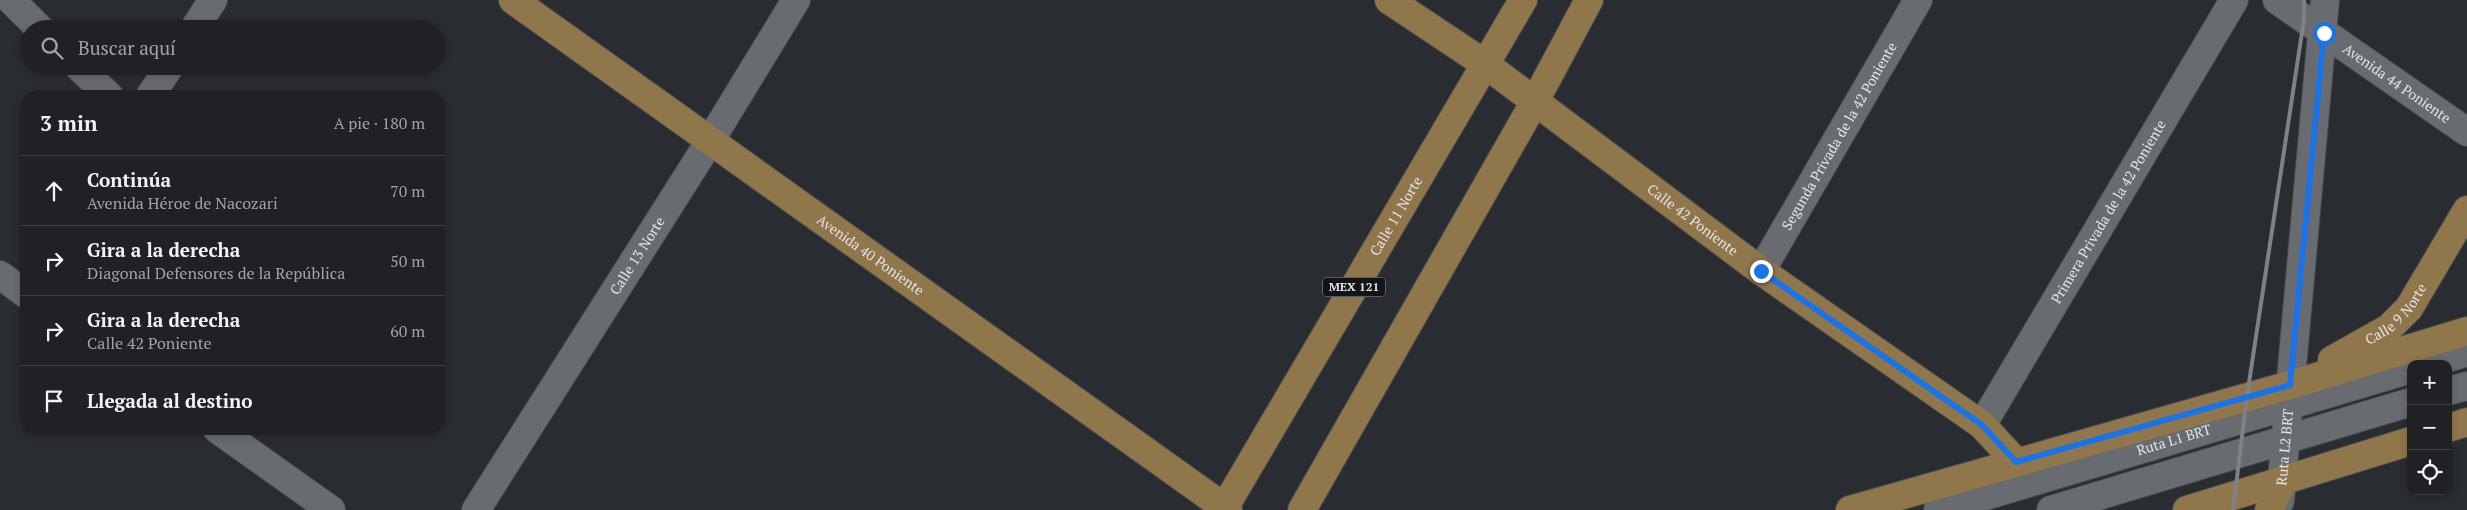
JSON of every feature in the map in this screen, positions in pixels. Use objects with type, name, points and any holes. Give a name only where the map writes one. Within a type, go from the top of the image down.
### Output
[{"type":"main road","name":"Avenida 40 Poniente","points":[[513,0],[1225,509]]},
{"type":"main road","name":"Calle 42 Poniente","points":[[1389,0],[1485,64],[1534,103],[1761,271],[1982,425],[2016,462]]},
{"type":"main road","name":"Calle 11 Norte","points":[[1225,509],[1523,0]]},
{"type":"main road","points":[[1302,510],[1534,103],[1589,0]]},
{"type":"main road","name":"Calle 9 Norte","points":[[2290,395],[2389,328],[2410,308],[2467,210]]},
{"type":"main road","points":[[1850,510],[2016,462],[2290,395],[2467,331]]},
{"type":"main road","points":[[2452,427],[2467,422]]},
{"type":"main road","points":[[2187,510],[2283,482],[2407,441]]},
{"type":"main road","points":[[2269,510],[2283,482]]},
{"type":"street","points":[[11,0],[31,20]]},
{"type":"street","points":[[200,20],[213,0]]},
{"type":"street","name":"Calle 13 Norte","points":[[476,510],[710,141],[796,0]]},
{"type":"street","name":"Segunda Privada de la 42 Poniente","points":[[1761,271],[1918,0]]},
{"type":"street","name":"Primera Privada de la 42 Poniente","points":[[1982,425],[2234,0]]},
{"type":"street","name":"Avenida 44 Poniente","points":[[2277,0],[2467,132]]},
{"type":"street","name":"Ruta L2 BRT","points":[[2279,510],[2324,33],[2325,0]]},
{"type":"street","points":[[87,75],[103,90]]},
{"type":"street","points":[[154,90],[164,75]]},
{"type":"street","points":[[0,275],[20,287]]},
{"type":"street","points":[[2441,360],[2467,352]]},
{"type":"street","name":"Ruta L1 BRT","points":[[1938,510],[2290,395],[2407,370]]},
{"type":"street","points":[[2452,390],[2467,386]]},
{"type":"street","points":[[2051,510],[2407,403]]},
{"type":"street","points":[[225,435],[331,510]]},
{"type":"railway","points":[[2233,510],[2247,396],[2304,19],[2304,0]]},
{"type":"route","points":[[1761,271],[1982,425],[2016,462],[2290,385],[2324,33]]}]
